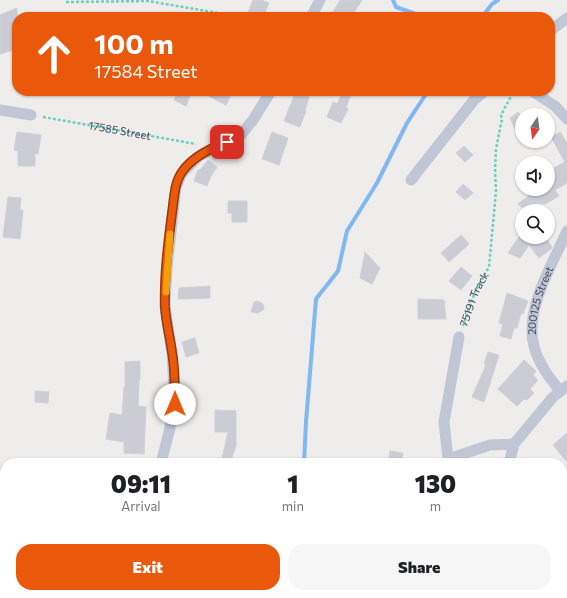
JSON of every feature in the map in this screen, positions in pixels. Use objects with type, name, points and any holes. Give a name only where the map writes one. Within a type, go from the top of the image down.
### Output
[{"type":"street","points":[[314,12],[320,0]]},
{"type":"street","points":[[555,27],[567,18]]},
{"type":"street","points":[[162,458],[175,404],[172,354],[165,306],[166,268],[176,187],[182,173],[198,157],[216,146],[239,137],[253,120],[267,96]]},
{"type":"street","points":[[411,180],[474,100],[479,96]]},
{"type":"street","points":[[540,96],[555,106],[567,119]]},
{"type":"street","points":[[0,110],[30,115]]},
{"type":"street","name":"200125 Street","points":[[563,388],[546,373],[533,345],[532,330],[534,308],[540,289],[567,231]]},
{"type":"street","name":"75191 Track","points":[[447,458],[444,422],[459,337]]},
{"type":"street","points":[[510,458],[514,444],[553,397],[563,388]]},
{"type":"street","points":[[455,458],[490,444],[514,444]]},
{"type":"path","points":[[66,2],[148,1],[212,12]]},
{"type":"path","name":"75191 Track","points":[[459,337],[468,308],[489,267],[496,198],[496,149],[502,115],[512,96]]},
{"type":"path","name":"17585 Street","points":[[30,115],[196,144],[203,143]]},
{"type":"building","points":[[253,0],[262,0],[269,3],[265,12],[248,12]]},
{"type":"building","points":[[340,0],[362,0],[354,12],[333,12]]},
{"type":"building","points":[[17,8],[17,12],[12,12],[12,50],[0,54],[0,15]]},
{"type":"building","points":[[176,96],[190,96],[186,106],[174,100]]},
{"type":"building","points":[[209,96],[230,96],[226,105]]},
{"type":"building","points":[[294,96],[309,96],[306,111],[300,127],[284,121]]},
{"type":"building","points":[[341,96],[350,96],[346,108],[348,109],[341,123],[327,117],[333,102],[337,104]]},
{"type":"building","points":[[515,114],[515,128],[510,118]]},
{"type":"building","points":[[17,132],[41,135],[38,154],[35,153],[35,166],[18,166],[18,151],[14,150]]},
{"type":"building","points":[[272,132],[288,138],[279,165],[262,159]]},
{"type":"building","points":[[560,132],[567,143],[567,183],[555,190],[555,167],[565,162],[555,144],[555,135]]},
{"type":"building","points":[[464,146],[473,155],[465,162],[456,153]]},
{"type":"building","points":[[208,160],[217,167],[207,186],[194,181],[198,170],[200,170]]},
{"type":"building","points":[[463,184],[473,193],[465,200],[456,192]]},
{"type":"building","points":[[555,190],[559,196],[545,204],[518,204],[529,196],[555,196]]},
{"type":"building","points":[[8,197],[21,198],[20,210],[23,210],[20,239],[3,237]]},
{"type":"building","points":[[228,201],[247,201],[247,222],[232,222],[232,213],[228,213]]},
{"type":"building","points":[[461,235],[469,244],[449,262],[441,253]]},
{"type":"building","points":[[515,243],[550,244],[552,247],[539,258],[529,245],[520,258],[508,253]]},
{"type":"building","points":[[365,252],[380,268],[372,284],[360,278]]},
{"type":"building","points":[[461,267],[472,276],[461,290],[449,281]]},
{"type":"building","points":[[210,286],[210,298],[178,299],[179,288]]},
{"type":"building","points":[[507,293],[528,301],[523,314],[521,313],[517,328],[514,328],[511,339],[500,336],[503,324],[499,323]]},
{"type":"building","points":[[418,299],[444,300],[446,319],[418,319]]},
{"type":"building","points":[[257,301],[262,303],[264,307],[263,310],[258,313],[251,312],[254,302]]},
{"type":"building","points":[[195,338],[199,353],[186,357],[182,342]]},
{"type":"building","points":[[488,352],[499,355],[484,402],[472,397],[486,365],[484,364]]},
{"type":"building","points":[[524,360],[536,371],[533,375],[538,380],[530,389],[534,393],[527,400],[524,399],[517,406],[498,389]]},
{"type":"building","points":[[140,361],[138,406],[146,407],[144,454],[124,453],[124,442],[106,439],[110,413],[122,415],[125,387],[125,362]]},
{"type":"building","points":[[35,391],[49,392],[48,403],[35,402]]},
{"type":"building","points":[[215,410],[236,411],[236,446],[232,458],[222,458],[228,432],[215,432]]},
{"type":"building","points":[[567,433],[567,458],[564,458],[553,445]]},
{"type":"building","points":[[390,451],[403,453],[402,458],[389,458]]},
{"type":"waterway","points":[[393,0],[396,7],[410,12]]},
{"type":"waterway","points":[[486,12],[492,4],[498,0]]},
{"type":"waterway","points":[[304,458],[316,299],[338,271],[347,231],[377,183],[407,123],[425,96]]},
{"type":"slow traffic","points":[[166,292],[166,268],[170,234]]},
{"type":"route","points":[[175,404],[175,383],[165,306],[166,268],[176,187],[185,168],[198,157],[216,146],[227,142]]}]
